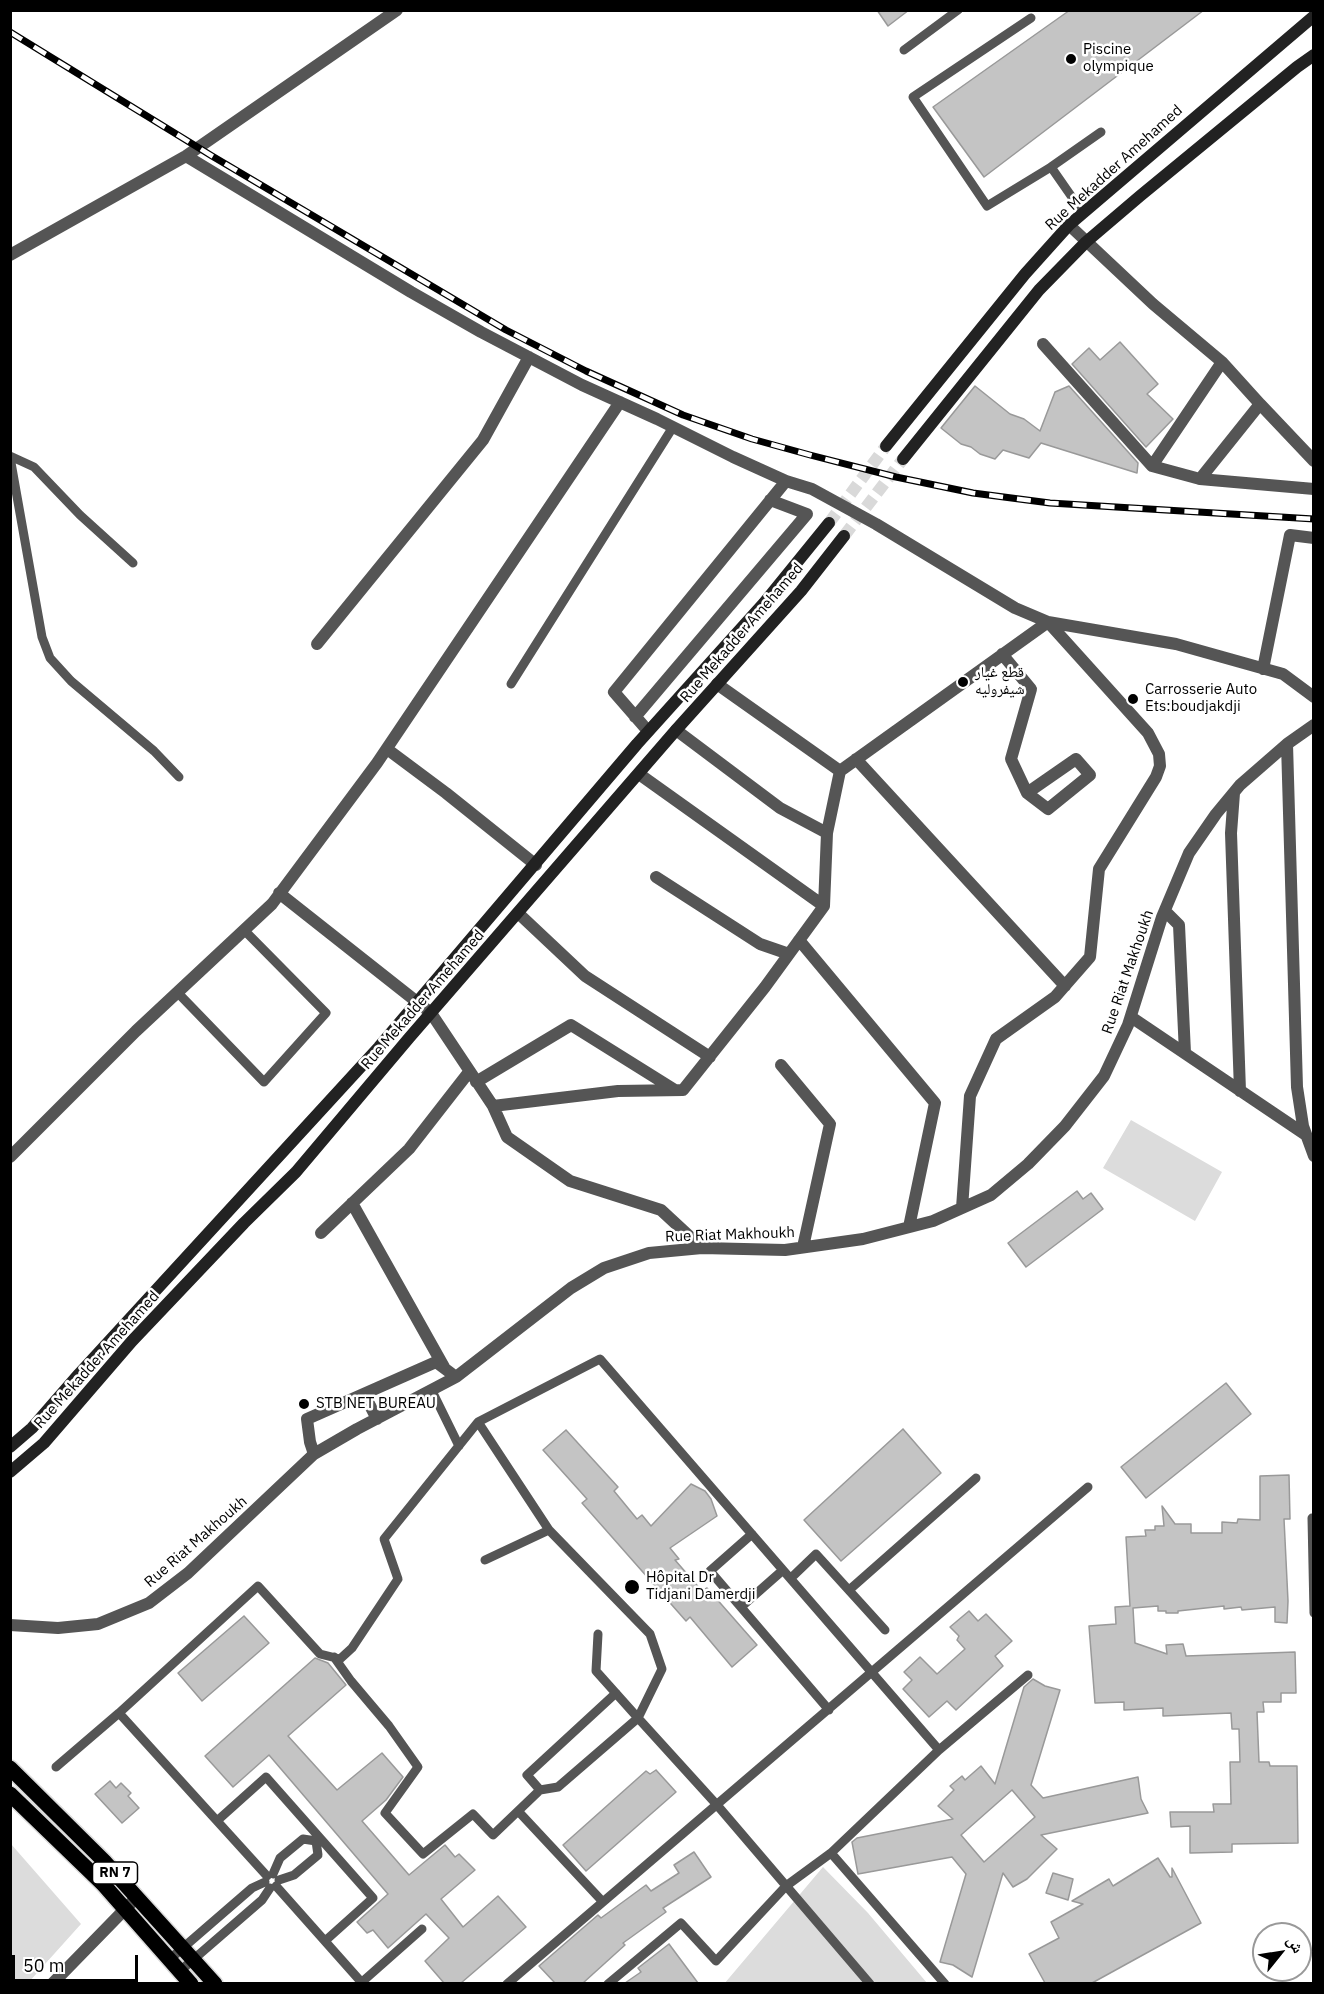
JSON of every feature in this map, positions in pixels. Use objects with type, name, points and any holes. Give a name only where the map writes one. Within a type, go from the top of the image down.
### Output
[{"type":"main road","name":"Rue Mekadder Amehamed","points":[[886,446],[1025,274],[1069,225],[1314,16]]},
{"type":"main road","points":[[903,459],[1039,290],[1086,242],[1314,55]]},
{"type":"main road","name":"Rue Mekadder Amehamed","points":[[13,1442],[210,1234],[379,1047],[648,731],[771,595],[829,523]]},
{"type":"main road","name":"Rue Mekadder Amehamed","points":[[10,1472],[44,1443],[132,1341],[244,1223],[296,1172],[676,730],[801,591],[844,536]]},
{"type":"main road","name":"RN 7","points":[[10,1768],[104,1861],[215,1983]]},
{"type":"main road","name":"RN 7","points":[[10,1794],[102,1884],[191,1983]]},
{"type":"street","points":[[10,255],[186,156],[397,10]]},
{"type":"street","points":[[186,156],[481,333],[733,457],[812,489],[876,524],[1015,608],[1048,621],[1176,644],[1283,674],[1314,697]]},
{"type":"street","points":[[1069,225],[1153,304],[1222,362],[1314,461]]},
{"type":"street","points":[[1044,344],[1152,466],[1200,479],[1314,489]]},
{"type":"street","points":[[317,644],[483,441],[529,357]]},
{"type":"street","points":[[1152,466],[1222,362]]},
{"type":"street","points":[[10,1156],[136,1031],[272,903],[387,749],[620,402]]},
{"type":"street","points":[[1200,479],[1260,404]]},
{"type":"street","points":[[648,731],[614,692],[786,480]]},
{"type":"street","points":[[636,717],[807,514],[770,500]]},
{"type":"street","points":[[1263,669],[1290,535],[1314,538]]},
{"type":"street","points":[[493,1106],[618,1091],[683,1090],[824,906],[827,833],[840,771],[1048,621]]},
{"type":"street","points":[[962,1208],[969,1096],[996,1039],[1055,997],[1090,957],[1099,868],[1156,777],[1159,760],[1159,753],[1148,733],[1048,621]]},
{"type":"street","points":[[1002,654],[1031,689],[1011,759],[1027,793],[1048,809],[1090,775],[1076,759],[1027,793]]},
{"type":"street","points":[[717,684],[840,771]]},
{"type":"street","name":"Rue Riat Makhoukh","points":[[10,1625],[58,1628],[98,1623],[149,1603],[188,1573],[314,1454],[456,1377],[572,1288],[604,1268],[649,1253],[702,1248],[785,1250],[863,1239],[933,1221],[991,1195],[1028,1164],[1065,1126],[1104,1076],[1131,1017],[1165,911],[1189,853],[1216,814],[1234,793],[1287,744],[1314,725]]},
{"type":"street","points":[[676,730],[780,808],[827,833]]},
{"type":"street","points":[[1287,744],[1297,1087],[1303,1126],[1314,1156]]},
{"type":"street","points":[[387,749],[536,865]]},
{"type":"street","points":[[856,759],[1065,986]]},
{"type":"street","points":[[639,774],[824,906]]},
{"type":"street","points":[[1234,793],[1231,833],[1240,1090]]},
{"type":"street","points":[[656,877],[760,944],[789,954]]},
{"type":"street","points":[[279,893],[431,1013],[493,1106],[507,1137],[570,1181],[661,1210],[702,1248]]},
{"type":"street","points":[[1165,911],[1179,925],[1185,1053]]},
{"type":"street","points":[[518,913],[585,976],[710,1057]]},
{"type":"street","points":[[799,940],[935,1103],[909,1227]]},
{"type":"street","points":[[1131,1017],[1306,1135]]},
{"type":"street","points":[[321,1233],[409,1149],[473,1077],[571,1025],[676,1091]]},
{"type":"street","points":[[781,1065],[830,1124],[803,1247]]},
{"type":"street","points":[[352,1203],[445,1368]]},
{"type":"street","points":[[314,1454],[307,1419],[436,1362],[456,1377]]},
{"type":"street","points":[[364,1394],[377,1419]]},
{"type":"street","points":[[52,1983],[137,1897]]},
{"type":"lane","points":[[904,50],[958,10]]},
{"type":"lane","points":[[1031,18],[913,98],[987,206],[1051,167],[1101,132]]},
{"type":"lane","points":[[1051,167],[1083,213]]},
{"type":"lane","points":[[511,684],[673,427]]},
{"type":"lane","points":[[10,457],[34,467],[80,515],[133,563]]},
{"type":"lane","points":[[10,457],[42,637],[50,658],[71,681],[154,751],[179,777]]},
{"type":"lane","points":[[177,992],[264,1082],[326,1013],[244,930]]},
{"type":"lane","points":[[56,1767],[119,1713],[258,1586],[320,1654],[340,1659],[352,1648],[398,1579],[384,1539],[478,1422],[600,1359],[939,1750]]},
{"type":"lane","points":[[432,1390],[459,1446]]},
{"type":"lane","points":[[334,1657],[389,1726],[418,1767],[386,1813],[423,1854],[473,1814],[493,1835],[540,1790],[558,1787],[638,1718],[662,1669],[650,1634],[549,1530],[478,1422]]},
{"type":"lane","points":[[849,1590],[976,1478]]},
{"type":"lane","points":[[507,1983],[873,1673],[1088,1487]]},
{"type":"lane","points":[[1312,1518],[1314,1613]]},
{"type":"lane","points":[[485,1560],[549,1530]]},
{"type":"lane","points":[[752,1534],[710,1571],[829,1710]]},
{"type":"lane","points":[[790,1578],[816,1554],[885,1630]]},
{"type":"lane","points":[[741,1607],[783,1570]]},
{"type":"lane","points":[[598,1634],[596,1671],[717,1805],[870,1983]]},
{"type":"lane","points":[[608,1983],[681,1923],[716,1961],[786,1886],[831,1853],[939,1750],[1028,1675]]},
{"type":"lane","points":[[540,1790],[527,1775],[616,1693]]},
{"type":"lane","points":[[119,1713],[218,1820],[362,1983],[422,1929]]},
{"type":"lane","points":[[218,1820],[266,1777],[318,1839],[373,1898],[326,1941]]},
{"type":"lane","points":[[518,1810],[603,1902]]},
{"type":"lane","points":[[175,1965],[262,1900],[280,1858],[303,1839],[318,1839]]},
{"type":"lane","points":[[175,1965],[252,1888],[294,1875],[318,1855],[318,1839]]},
{"type":"lane","points":[[831,1853],[945,1983]]},
{"type":"shaded area","points":[[1131,1120],[1222,1172],[1195,1221],[1103,1168]]},
{"type":"shaded area","points":[[11,1844],[81,1924],[28,1983],[11,1983]]},
{"type":"shaded area","points":[[823,1867],[868,1913],[927,1983],[724,1984]]},
{"type":"building","points":[[877,10],[909,10],[888,26]]},
{"type":"building","name":"Piscine olympique","points":[[1070,10],[1204,10],[984,177],[933,107]]},
{"type":"building","points":[[1120,342],[1158,384],[1147,394],[1173,419],[1146,447],[1072,364],[1089,348],[1100,360]]},
{"type":"building","points":[[975,386],[1010,414],[1024,419],[1040,431],[1055,392],[1069,386],[1138,463],[1137,473],[1041,443],[1029,458],[1003,450],[995,459],[961,444],[941,428]]},
{"type":"building","points":[[1077,1191],[1083,1199],[1091,1193],[1103,1209],[1026,1267],[1008,1243]]},
{"type":"building","points":[[1226,1383],[1251,1414],[1146,1498],[1121,1467]]},
{"type":"building","points":[[903,1429],[941,1473],[841,1561],[804,1520]]},
{"type":"building","points":[[566,1430],[618,1487],[614,1491],[637,1519],[642,1515],[651,1526],[691,1484],[705,1491],[711,1499],[717,1516],[670,1548],[679,1559],[675,1560],[702,1591],[707,1588],[757,1645],[732,1667],[690,1617],[686,1621],[582,1503],[587,1499],[543,1450]]},
{"type":"building","points":[[1289,1475],[1290,1519],[1284,1519],[1287,1623],[1275,1622],[1275,1607],[1242,1610],[1241,1607],[1224,1609],[1224,1606],[1178,1611],[1178,1613],[1158,1611],[1158,1606],[1133,1608],[1135,1643],[1167,1654],[1166,1645],[1183,1644],[1186,1656],[1295,1652],[1296,1693],[1281,1693],[1281,1702],[1263,1702],[1264,1712],[1257,1712],[1259,1762],[1269,1762],[1270,1766],[1297,1766],[1298,1843],[1232,1844],[1232,1852],[1190,1853],[1190,1826],[1171,1827],[1170,1812],[1214,1812],[1213,1804],[1231,1804],[1230,1762],[1240,1762],[1239,1729],[1232,1729],[1231,1713],[1163,1716],[1163,1708],[1124,1710],[1124,1702],[1095,1703],[1089,1626],[1116,1624],[1115,1607],[1130,1606],[1126,1537],[1146,1536],[1145,1530],[1155,1530],[1155,1526],[1164,1526],[1162,1506],[1175,1524],[1191,1524],[1191,1533],[1222,1533],[1222,1522],[1237,1523],[1238,1519],[1260,1520],[1260,1476]]},
{"type":"building","points":[[969,1611],[978,1621],[986,1614],[1012,1641],[995,1656],[1003,1666],[956,1710],[947,1701],[929,1717],[903,1689],[912,1680],[904,1672],[920,1657],[937,1674],[965,1649],[957,1640],[959,1636],[950,1627]]},
{"type":"building","points":[[244,1616],[269,1643],[202,1701],[178,1673]]},
{"type":"building","points":[[315,1658],[328,1663],[346,1685],[288,1736],[337,1790],[382,1753],[403,1777],[386,1800],[362,1821],[409,1875],[445,1845],[455,1857],[459,1854],[475,1870],[441,1899],[463,1927],[498,1896],[526,1927],[461,1983],[444,1983],[425,1961],[449,1938],[426,1914],[388,1948],[373,1930],[367,1933],[357,1922],[388,1894],[269,1755],[233,1787],[205,1756]]},
{"type":"building","points":[[1033,1679],[1045,1686],[1060,1690],[1031,1785],[1043,1798],[1138,1777],[1141,1799],[1148,1813],[1041,1835],[1057,1849],[1027,1879],[1013,1887],[1003,1873],[972,1977],[953,1965],[940,1962],[966,1874],[952,1857],[858,1874],[852,1842],[857,1838],[953,1819],[938,1806],[954,1790],[950,1786],[962,1776],[965,1780],[981,1766],[995,1784],[1024,1687]],"holes":[[[1012,1790],[1035,1817],[984,1862],[961,1835]]]},
{"type":"building","points":[[656,1770],[676,1792],[586,1871],[563,1845],[646,1771],[650,1774]]},
{"type":"building","points":[[110,1781],[116,1788],[121,1783],[131,1793],[128,1796],[139,1808],[122,1823],[95,1794]]},
{"type":"building","points":[[694,1852],[711,1877],[663,1908],[666,1912],[623,1943],[625,1945],[583,1983],[555,1983],[539,1966],[598,1915],[601,1918],[646,1885],[651,1891],[679,1873],[674,1865]]},
{"type":"building","points":[[1158,1858],[1170,1877],[1172,1877],[1172,1868],[1201,1923],[1092,1983],[1045,1983],[1029,1954],[1059,1938],[1051,1922],[1083,1904],[1072,1901],[1109,1879],[1113,1886]]},
{"type":"building","points":[[1053,1873],[1073,1879],[1068,1900],[1046,1893]]},
{"type":"building","points":[[669,1944],[698,1983],[625,1983],[641,1972],[638,1968]]},
{"type":"tunnel","points":[[829,523],[886,446]]},
{"type":"tunnel","points":[[844,536],[903,459]]},
{"type":"railway","points":[[10,32],[212,156],[506,330],[586,371],[683,415],[752,439],[810,455],[896,477],[973,493],[1050,503],[1314,519]]},
{"type":"place","name":"Piscine olympique","points":[[1071,59]]},
{"type":"place","name":"قطع غيار شيفروليه","points":[[963,682]]},
{"type":"place","name":"Carrosserie Auto Ets:boudjakdji","points":[[1133,699]]},
{"type":"place","name":"STB NET BUREAU","points":[[304,1404]]},
{"type":"place","name":"Hôpital Dr Tidjani Damerdji","points":[[632,1587]]}]
